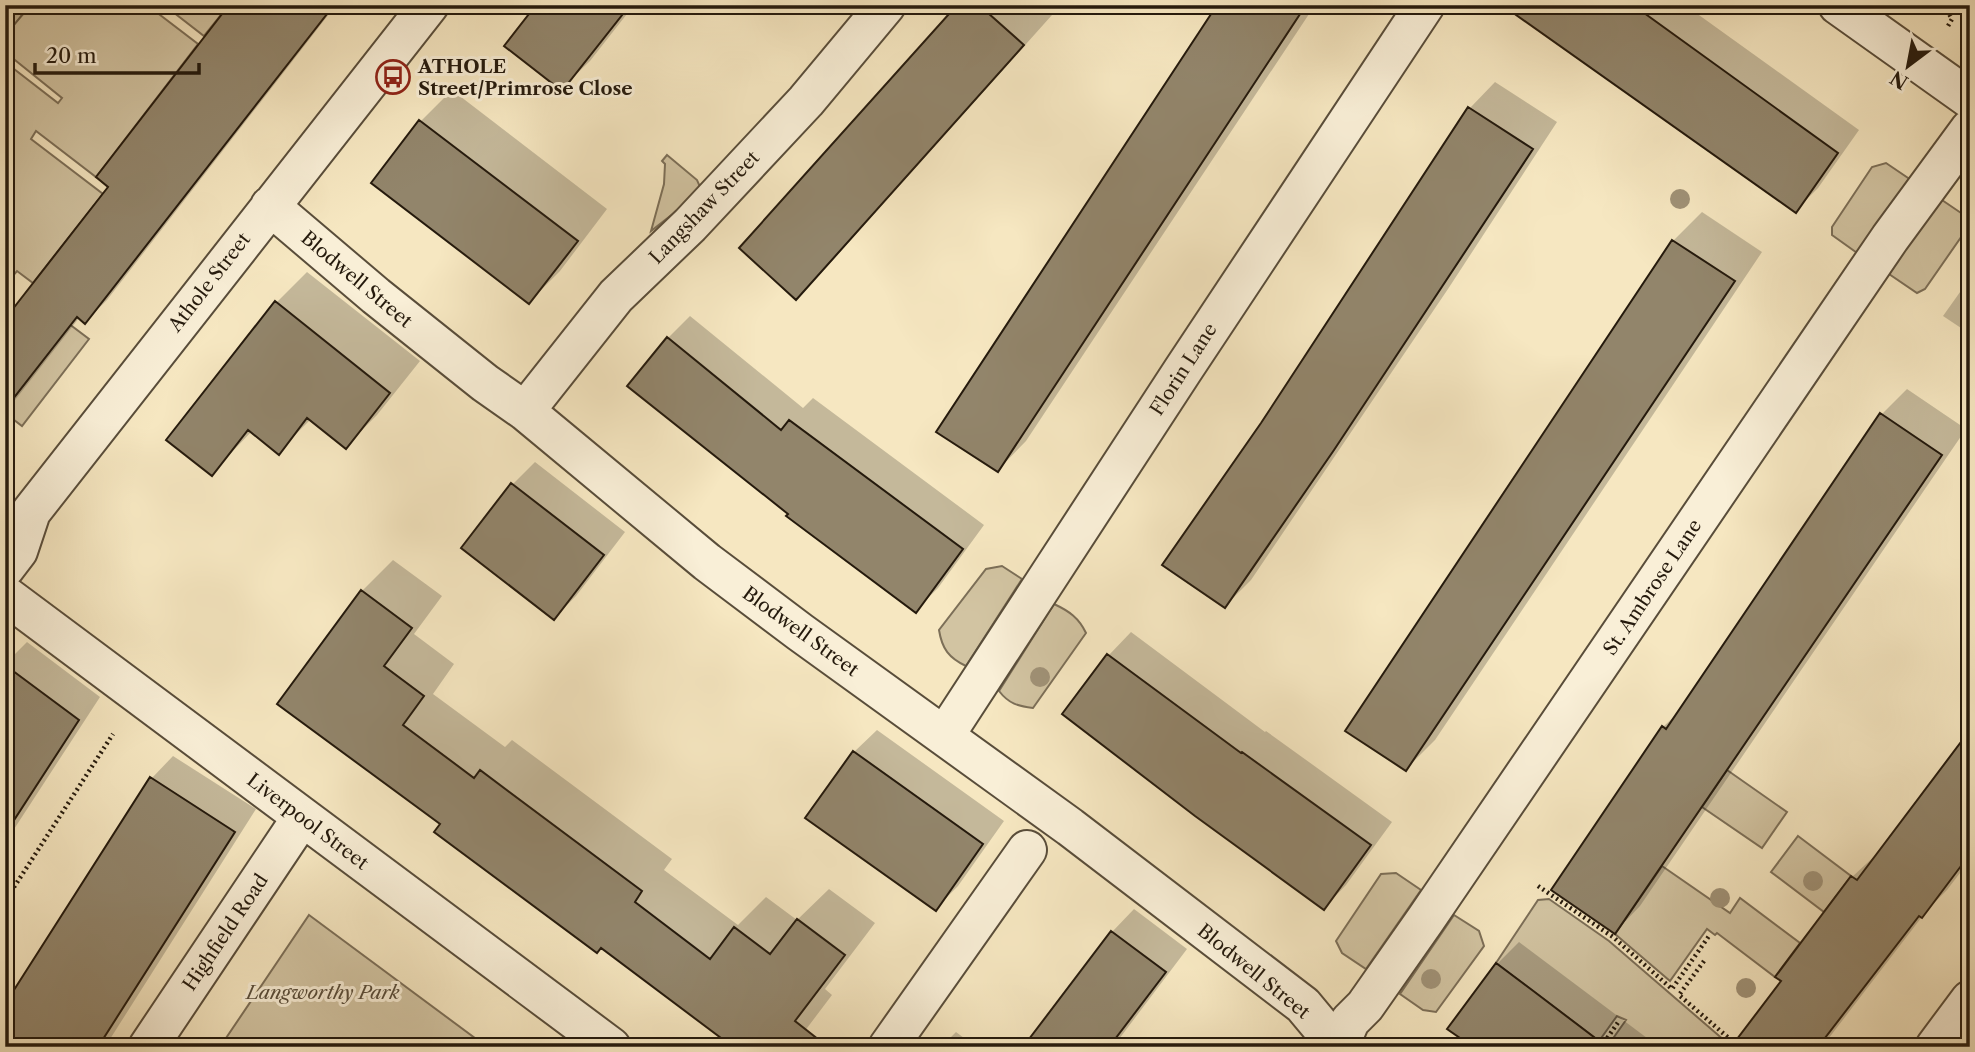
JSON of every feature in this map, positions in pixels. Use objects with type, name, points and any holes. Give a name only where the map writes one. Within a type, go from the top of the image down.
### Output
[{"type":"street","name":"Athole Street","points":[[5,568],[18,551],[32,512],[429,5]]},
{"type":"street","name":"Langshaw Street","points":[[525,411],[616,296],[690,225],[806,101],[886,5]]},
{"type":"street","name":"Florin Lane","points":[[945,735],[1425,5]]},
{"type":"street","points":[[1838,5],[1970,99]]},
{"type":"street","name":"St. Ambrose Lane","points":[[1339,1047],[1350,1021],[1365,1006],[1418,930],[1883,250],[1970,129]]},
{"type":"street","name":"Blodwell Street","points":[[270,206],[376,296],[485,383],[525,411],[707,562],[1070,827],[1303,1005],[1339,1047]]},
{"type":"street","name":"Liverpool Street","points":[[5,595],[611,1047]]},
{"type":"street","name":"Highfield Road","points":[[148,1047],[302,817]]},
{"type":"street","points":[[888,1047],[1027,850]]},
{"type":"street","points":[[1934,1047],[1970,1000]]},
{"type":"path","points":[[5,901],[139,695]]},
{"type":"path","points":[[1538,886],[1613,937],[1672,989],[1709,936]]},
{"type":"path","points":[[1704,961],[1679,995],[1739,1047]]},
{"type":"path","points":[[1601,1047],[1619,1021]]},
{"type":"green space","points":[[30,5],[147,5],[198,44],[96,177],[36,131],[31,139],[103,194],[33,283],[17,271],[5,285],[5,62],[58,103],[62,98],[5,52],[5,36]]},
{"type":"green space","points":[[164,5],[229,5],[204,36]]},
{"type":"green space","points":[[667,155],[697,180],[701,189],[651,231],[664,184],[665,164],[662,161]]},
{"type":"green space","points":[[1886,163],[1911,180],[1860,255],[1832,235],[1832,227],[1872,167]]},
{"type":"green space","points":[[1939,198],[1964,215],[1966,230],[1925,289],[1917,293],[1889,274]]},
{"type":"green space","points":[[40,302],[89,339],[22,426],[5,413],[5,409],[29,378]]},
{"type":"green space","points":[[1002,566],[1022,579],[966,666],[947,652],[939,630],[986,569]]},
{"type":"green space","points":[[1054,604],[1073,616],[1086,633],[1033,708],[1014,704],[999,691]]},
{"type":"green space","points":[[1727,770],[1787,812],[1762,848],[1702,807]]},
{"type":"green space","points":[[1798,836],[1851,876],[1824,912],[1771,872]]},
{"type":"green space","points":[[1662,866],[1730,913],[1740,898],[1800,943],[1775,977],[1717,933],[1715,935],[1707,929],[1670,981],[1615,934]]},
{"type":"green space","points":[[1396,873],[1421,890],[1366,969],[1342,953],[1336,941],[1381,874]]},
{"type":"green space","points":[[1549,899],[1609,941],[1732,1047],[1607,1047],[1626,1020],[1617,1016],[1599,1041],[1496,963],[1538,900]]},
{"type":"green space","name":"Langworthy Park","points":[[309,915],[487,1047],[220,1047]]},
{"type":"green space","points":[[1454,915],[1479,931],[1484,946],[1436,1012],[1423,1010],[1400,994]]},
{"type":"building","points":[[229,5],[334,5],[85,324],[77,317],[5,409],[5,319],[108,187],[96,177]]},
{"type":"building","points":[[536,5],[630,5],[562,91],[504,46]]},
{"type":"building","points":[[957,5],[979,5],[1024,45],[796,300],[739,248]]},
{"type":"building","points":[[1217,5],[1306,5],[998,472],[936,432]]},
{"type":"building","points":[[1502,5],[1633,5],[1838,153],[1796,213]]},
{"type":"building","points":[[1468,107],[1533,149],[1334,450],[1225,608],[1162,565],[1261,423]]},
{"type":"building","points":[[419,120],[578,241],[529,304],[371,183]]},
{"type":"building","points":[[1672,240],[1735,281],[1406,771],[1345,731]]},
{"type":"building","points":[[275,301],[390,393],[346,449],[307,418],[279,455],[248,430],[212,476],[166,440]]},
{"type":"building","points":[[667,337],[781,430],[789,420],[963,549],[916,613],[786,516],[788,514],[627,386]]},
{"type":"building","points":[[1880,413],[1942,455],[1615,934],[1551,890],[1662,726],[1666,729]]},
{"type":"building","points":[[511,483],[604,555],[554,620],[461,548]]},
{"type":"building","points":[[361,590],[412,628],[384,666],[424,696],[403,725],[474,778],[480,770],[642,891],[635,902],[710,959],[734,927],[770,954],[797,919],[845,955],[795,1021],[828,1047],[733,1047],[601,948],[597,953],[434,832],[440,824],[277,704]]},
{"type":"building","points":[[1107,654],[1371,845],[1324,910],[1062,714]]},
{"type":"building","points":[[5,665],[79,720],[5,834]]},
{"type":"building","points":[[1970,730],[1970,854],[1922,918],[1919,916],[1818,1047],[1731,1047],[1781,981],[1775,977],[1851,876],[1857,880]]},
{"type":"building","points":[[853,751],[983,844],[936,911],[805,818]]},
{"type":"building","points":[[150,777],[235,832],[98,1047],[5,1047],[5,1004]]},
{"type":"building","points":[[1111,931],[1166,972],[1109,1047],[1023,1047]]},
{"type":"building","points":[[1496,963],[1607,1047],[1473,1047],[1447,1029]]},
{"type":"place","name":"ATHOLE Street/Primrose Close","points":[[393,77]]}]
